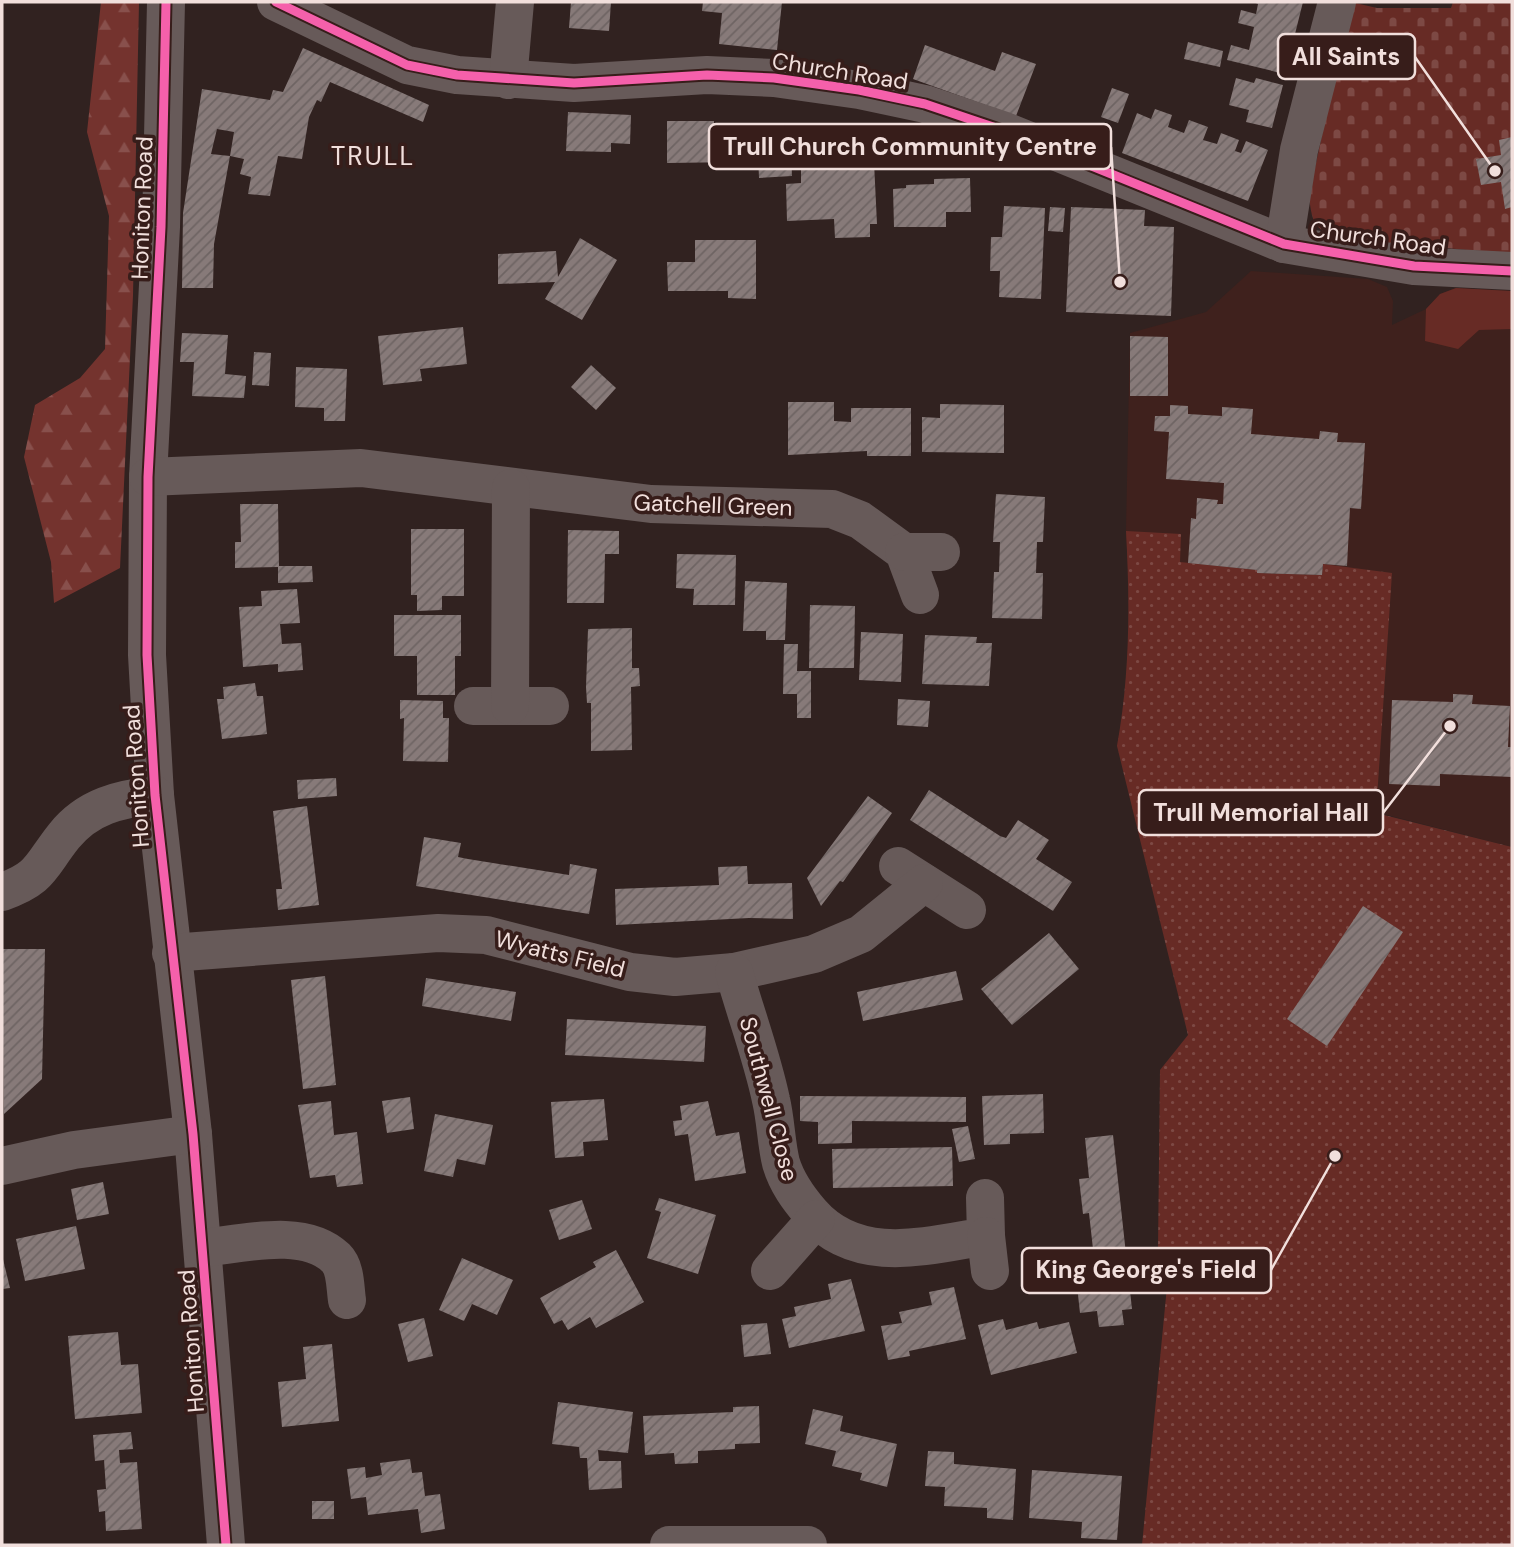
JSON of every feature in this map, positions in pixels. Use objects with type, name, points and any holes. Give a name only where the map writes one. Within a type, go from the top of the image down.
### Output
[{"type":"street","name":"Honiton Road","points":[[166,2],[161,227],[148,477],[147,655],[155,795],[193,1134],[226,1545]]},
{"type":"street","name":"Church Road","points":[[276,2],[407,65],[457,75],[574,83],[707,75],[774,78],[859,90],[925,104],[1006,131],[1284,244],[1414,266],[1512,271]]},
{"type":"street","points":[[508,79],[515,2]]},
{"type":"street","points":[[1284,244],[1299,150],[1337,2]]},
{"type":"street","name":"Gatchell Green","points":[[148,477],[361,468],[651,504],[832,509],[859,520],[904,552]]},
{"type":"street","points":[[510,706],[511,488]]},
{"type":"street","points":[[920,595],[904,552],[941,552]]},
{"type":"street","points":[[473,706],[550,706]]},
{"type":"street","points":[[2,892],[22,885],[45,867],[65,835],[95,809],[118,800],[155,795]]},
{"type":"street","name":"Wyatts Field","points":[[171,953],[438,933],[486,935],[630,972],[675,977],[734,972],[814,954],[861,934],[911,874],[967,910]]},
{"type":"street","name":"Southwell Close","points":[[734,972],[769,1091],[781,1163],[798,1198],[816,1219],[839,1236],[862,1246],[988,1254],[985,1198]]},
{"type":"street","points":[[2,1166],[74,1150],[193,1134]]},
{"type":"street","points":[[770,1271],[816,1219]]},
{"type":"street","points":[[203,1248],[289,1240],[315,1246],[337,1259],[355,1280]]},
{"type":"street","points":[[669,1545],[808,1545]]},
{"type":"shaded area","points":[[1251,271],[1368,279],[1387,287],[1393,301],[1392,325],[1426,309],[1440,294],[1456,288],[1512,291],[1512,847],[1117,746],[1125,700],[1130,609],[1126,531],[1130,333],[1206,312]]},
{"type":"green space","points":[[101,2],[139,2],[133,295],[120,568],[54,603],[51,562],[24,457],[35,405],[80,378],[105,349],[109,216],[87,132]]},
{"type":"green space","points":[[1351,2],[1377,8],[1451,8],[1453,2],[1512,2],[1512,254],[1346,239],[1317,226],[1309,195]]},
{"type":"green space","points":[[1456,288],[1512,291],[1512,329],[1479,330],[1458,349],[1425,341],[1426,309],[1440,294]]},
{"type":"green space","points":[[1126,531],[1181,534],[1180,562],[1257,570],[1257,573],[1322,575],[1323,564],[1392,573],[1376,813],[1512,847],[1512,1545],[1142,1545],[1168,1276],[1168,1250],[1158,1250],[1160,1070],[1188,1035],[1117,746],[1128,639]]},
{"type":"building","points":[[571,2],[611,2],[609,31],[569,28]]},
{"type":"building","points":[[703,2],[782,2],[777,50],[719,44],[722,13],[702,11]]},
{"type":"building","points":[[1253,2],[1303,2],[1285,74],[1227,60],[1231,45],[1249,50],[1254,27],[1238,23],[1241,10],[1256,14],[1258,4]]},
{"type":"building","points":[[1188,42],[1223,51],[1220,67],[1184,59]]},
{"type":"building","points":[[925,45],[995,71],[1002,52],[1036,64],[1016,116],[913,79]]},
{"type":"building","points":[[303,48],[429,105],[423,122],[330,82],[321,102],[317,100],[309,117],[302,159],[278,156],[270,196],[248,194],[251,177],[240,174],[244,159],[230,156],[214,244],[213,288],[182,288],[183,213],[202,89],[270,100],[273,90],[283,92]],"holes":[[[217,129],[234,132],[230,156],[211,154]]]},
{"type":"building","points":[[1236,78],[1254,83],[1256,78],[1283,85],[1272,128],[1246,122],[1249,110],[1229,105]]},
{"type":"building","points":[[1112,88],[1129,94],[1118,123],[1101,117]]},
{"type":"building","points":[[1155,109],[1172,115],[1168,127],[1184,133],[1189,120],[1208,127],[1203,140],[1217,144],[1221,133],[1239,140],[1235,151],[1241,153],[1246,141],[1268,150],[1248,201],[1122,153],[1137,113],[1151,119]]},
{"type":"building","points":[[568,112],[631,115],[630,144],[611,143],[611,152],[566,151]]},
{"type":"building","points":[[667,121],[714,121],[714,128],[740,128],[740,162],[667,163]]},
{"type":"building","points":[[790,130],[792,176],[759,178],[757,131]]},
{"type":"building","points":[[1512,137],[1512,207],[1505,209],[1501,182],[1481,185],[1476,159],[1501,155],[1499,140]]},
{"type":"building","points":[[874,162],[877,224],[870,224],[870,237],[835,238],[834,219],[787,221],[786,184],[801,183],[801,169],[821,169],[821,164]]},
{"type":"building","points":[[970,178],[971,212],[946,212],[946,227],[894,227],[893,189],[906,188],[906,185],[934,184],[934,179]]},
{"type":"building","points":[[1004,206],[1045,208],[1041,299],[999,297],[1000,271],[990,271],[991,237],[1002,237]]},
{"type":"building","points":[[1050,207],[1065,208],[1063,232],[1048,231]]},
{"type":"building","points":[[1071,207],[1145,210],[1144,226],[1174,227],[1171,316],[1066,312]]},
{"type":"building","points":[[580,238],[617,260],[582,320],[545,299],[555,282],[498,284],[498,254],[556,251],[558,277]]},
{"type":"building","points":[[695,240],[756,240],[756,299],[728,298],[728,291],[668,291],[667,262],[695,262]]},
{"type":"building","points":[[463,327],[467,364],[420,369],[422,381],[383,385],[378,336]]},
{"type":"building","points":[[182,333],[228,335],[225,374],[246,376],[244,398],[192,396],[194,362],[180,362]]},
{"type":"building","points":[[1130,336],[1168,337],[1168,396],[1130,396]]},
{"type":"building","points":[[254,352],[271,353],[269,386],[252,385]]},
{"type":"building","points":[[591,365],[616,388],[596,410],[571,387]]},
{"type":"building","points":[[296,367],[347,369],[345,421],[324,421],[324,408],[295,407]]},
{"type":"building","points":[[788,402],[834,402],[834,421],[851,422],[851,408],[911,408],[911,456],[867,456],[867,451],[788,455]]},
{"type":"building","points":[[940,404],[1004,405],[1004,453],[922,452],[922,417],[940,418]]},
{"type":"building","points":[[1170,405],[1188,406],[1188,414],[1222,416],[1222,407],[1253,409],[1251,434],[1319,439],[1320,431],[1338,433],[1337,442],[1365,443],[1361,509],[1350,508],[1347,566],[1323,564],[1322,575],[1257,573],[1257,570],[1188,563],[1191,518],[1196,519],[1197,498],[1218,500],[1217,504],[1223,504],[1224,483],[1166,479],[1169,432],[1154,431],[1155,416],[1170,416]]},
{"type":"building","points":[[996,494],[1045,497],[1043,542],[1037,542],[1036,573],[1043,573],[1042,619],[992,618],[994,572],[999,572],[1000,542],[993,542]]},
{"type":"building","points":[[240,504],[278,504],[279,566],[312,566],[313,582],[278,583],[278,567],[235,568],[235,542],[241,542]]},
{"type":"building","points":[[411,529],[464,529],[464,596],[442,596],[442,610],[417,611],[417,595],[411,595]]},
{"type":"building","points":[[568,530],[619,531],[619,554],[605,554],[604,603],[567,603]]},
{"type":"building","points":[[677,554],[736,555],[735,605],[693,605],[694,589],[676,588]]},
{"type":"building","points":[[745,581],[787,583],[785,640],[766,640],[766,631],[743,631]]},
{"type":"building","points":[[297,589],[300,623],[280,624],[282,644],[301,643],[303,670],[278,672],[278,664],[243,667],[239,607],[262,606],[261,591]]},
{"type":"building","points":[[810,605],[855,606],[854,668],[809,668]]},
{"type":"building","points":[[394,615],[461,615],[461,656],[455,656],[455,695],[417,695],[417,656],[394,656]]},
{"type":"building","points":[[632,628],[632,668],[639,668],[640,686],[631,687],[632,750],[591,751],[591,703],[587,703],[586,687],[588,629]]},
{"type":"building","points":[[861,632],[903,634],[901,682],[859,680]]},
{"type":"building","points":[[925,635],[977,637],[976,643],[992,643],[989,686],[922,684]]},
{"type":"building","points":[[784,644],[798,644],[797,671],[811,671],[811,718],[797,718],[797,694],[783,694]]},
{"type":"building","points":[[255,683],[257,696],[263,696],[267,734],[222,739],[217,699],[224,699],[223,687]]},
{"type":"building","points":[[1453,694],[1473,695],[1472,704],[1510,706],[1508,747],[1512,747],[1512,777],[1440,774],[1440,786],[1389,784],[1392,700],[1453,702]]},
{"type":"building","points":[[898,699],[930,701],[928,727],[897,725]]},
{"type":"building","points":[[400,700],[443,701],[443,718],[449,718],[448,762],[403,761],[404,718],[400,719]]},
{"type":"building","points":[[336,778],[337,796],[298,799],[297,780]]},
{"type":"building","points":[[929,790],[1000,836],[1006,838],[1018,820],[1049,840],[1036,859],[1072,882],[1053,911],[910,820]]},
{"type":"building","points":[[868,796],[892,813],[843,882],[840,881],[821,906],[807,878]]},
{"type":"building","points":[[307,806],[319,905],[278,910],[276,889],[282,889],[273,811]]},
{"type":"building","points":[[424,837],[461,843],[458,857],[468,859],[569,875],[570,864],[597,869],[589,914],[416,886]]},
{"type":"building","points":[[747,866],[748,884],[792,883],[793,919],[749,918],[616,925],[615,889],[719,885],[718,867]]},
{"type":"building","points":[[1363,906],[1403,932],[1327,1046],[1287,1019]]},
{"type":"building","points":[[1049,933],[1079,969],[1012,1025],[981,989]]},
{"type":"building","points":[[2,949],[45,949],[42,1079],[4,1114]]},
{"type":"building","points":[[956,971],[963,1000],[863,1021],[857,992]]},
{"type":"building","points":[[325,976],[336,1085],[303,1089],[291,980]]},
{"type":"building","points":[[426,978],[516,992],[511,1021],[422,1006]]},
{"type":"building","points":[[567,1019],[706,1026],[704,1062],[565,1055]]},
{"type":"building","points":[[1043,1094],[1044,1133],[1010,1134],[1010,1144],[984,1145],[982,1096]]},
{"type":"building","points":[[800,1096],[966,1097],[966,1122],[852,1121],[852,1143],[818,1144],[818,1122],[800,1121]]},
{"type":"building","points":[[410,1097],[414,1129],[387,1133],[382,1101]]},
{"type":"building","points":[[604,1099],[608,1140],[583,1142],[584,1156],[555,1158],[551,1102]]},
{"type":"building","points":[[331,1101],[334,1135],[357,1132],[363,1184],[337,1187],[335,1175],[310,1178],[298,1105]]},
{"type":"building","points":[[708,1101],[716,1136],[739,1132],[746,1173],[695,1181],[688,1134],[675,1136],[673,1121],[682,1120],[680,1106]]},
{"type":"building","points":[[435,1114],[493,1125],[485,1165],[457,1159],[453,1177],[424,1171]]},
{"type":"building","points":[[968,1126],[975,1159],[959,1162],[952,1129]]},
{"type":"building","points":[[1113,1135],[1132,1309],[1122,1310],[1124,1325],[1099,1327],[1097,1311],[1080,1313],[1077,1286],[1090,1285],[1087,1256],[1097,1255],[1097,1248],[1093,1249],[1089,1213],[1083,1214],[1079,1179],[1089,1178],[1085,1138]]},
{"type":"building","points":[[952,1147],[953,1186],[833,1188],[832,1149]]},
{"type":"building","points":[[103,1182],[109,1214],[77,1220],[71,1189]]},
{"type":"building","points":[[659,1198],[716,1215],[698,1274],[647,1258],[661,1212],[655,1210]]},
{"type":"building","points":[[582,1200],[592,1229],[559,1240],[549,1210]]},
{"type":"building","points":[[76,1226],[85,1269],[25,1281],[16,1239]]},
{"type":"building","points":[[616,1250],[644,1302],[596,1328],[590,1317],[568,1330],[562,1320],[554,1324],[540,1298],[596,1267],[593,1262]]},
{"type":"building","points":[[2,1255],[10,1288],[2,1289]]},
{"type":"building","points":[[462,1258],[513,1280],[497,1315],[472,1304],[464,1321],[439,1310]]},
{"type":"building","points":[[851,1279],[865,1331],[789,1348],[782,1319],[796,1316],[794,1307],[831,1299],[828,1284]]},
{"type":"building","points":[[954,1287],[966,1339],[909,1351],[910,1356],[888,1360],[881,1326],[902,1323],[899,1312],[932,1305],[929,1292]]},
{"type":"building","points":[[424,1318],[433,1356],[408,1362],[398,1324]]},
{"type":"building","points":[[1003,1319],[1006,1330],[1037,1322],[1039,1329],[1069,1322],[1077,1353],[991,1375],[978,1325]]},
{"type":"building","points":[[767,1323],[771,1354],[744,1357],[741,1325]]},
{"type":"building","points":[[118,1332],[121,1365],[138,1364],[142,1413],[75,1419],[68,1336]]},
{"type":"building","points":[[332,1344],[339,1421],[282,1427],[278,1382],[306,1379],[303,1347]]},
{"type":"building","points":[[558,1402],[633,1412],[628,1453],[598,1450],[599,1461],[621,1461],[622,1488],[589,1490],[587,1458],[580,1458],[579,1447],[552,1444]]},
{"type":"building","points":[[759,1406],[760,1443],[735,1444],[735,1449],[698,1451],[698,1463],[675,1464],[674,1453],[645,1455],[643,1416],[733,1412],[733,1407]]},
{"type":"building","points":[[813,1409],[843,1416],[840,1431],[897,1444],[887,1487],[860,1480],[862,1473],[832,1466],[836,1451],[805,1444]]},
{"type":"building","points":[[131,1432],[133,1449],[119,1450],[120,1463],[137,1462],[142,1529],[106,1531],[105,1511],[99,1512],[97,1490],[106,1489],[104,1460],[95,1461],[93,1435]]},
{"type":"building","points":[[928,1451],[954,1452],[954,1464],[1016,1469],[1013,1520],[987,1518],[987,1508],[944,1506],[945,1487],[925,1486]]},
{"type":"building","points":[[410,1459],[412,1473],[422,1472],[425,1496],[440,1494],[445,1529],[421,1533],[418,1509],[368,1515],[366,1497],[351,1499],[347,1469],[365,1467],[366,1478],[382,1475],[380,1463]]},
{"type":"building","points":[[1032,1470],[1122,1476],[1117,1540],[1081,1538],[1082,1522],[1029,1518]]},
{"type":"building","points":[[312,1501],[334,1501],[334,1519],[312,1519]]},
{"type":"cycle path","points":[[166,2],[161,227],[148,477],[147,655],[155,795],[193,1134],[226,1545]]},
{"type":"cycle path","points":[[276,2],[407,65],[457,75],[574,83],[707,75],[774,78],[859,90],[925,104],[1005,131],[1284,244],[1414,266],[1512,271]]},
{"type":"place","name":"All Saints","points":[[1495,171]]},
{"type":"place","name":"Trull Church Community Centre","points":[[1120,282]]},
{"type":"place","name":"Trull Memorial Hall","points":[[1450,726]]},
{"type":"place","name":"King George's Field","points":[[1335,1156]]},
{"type":"district","name":"TRULL","points":[[373,156]]}]
